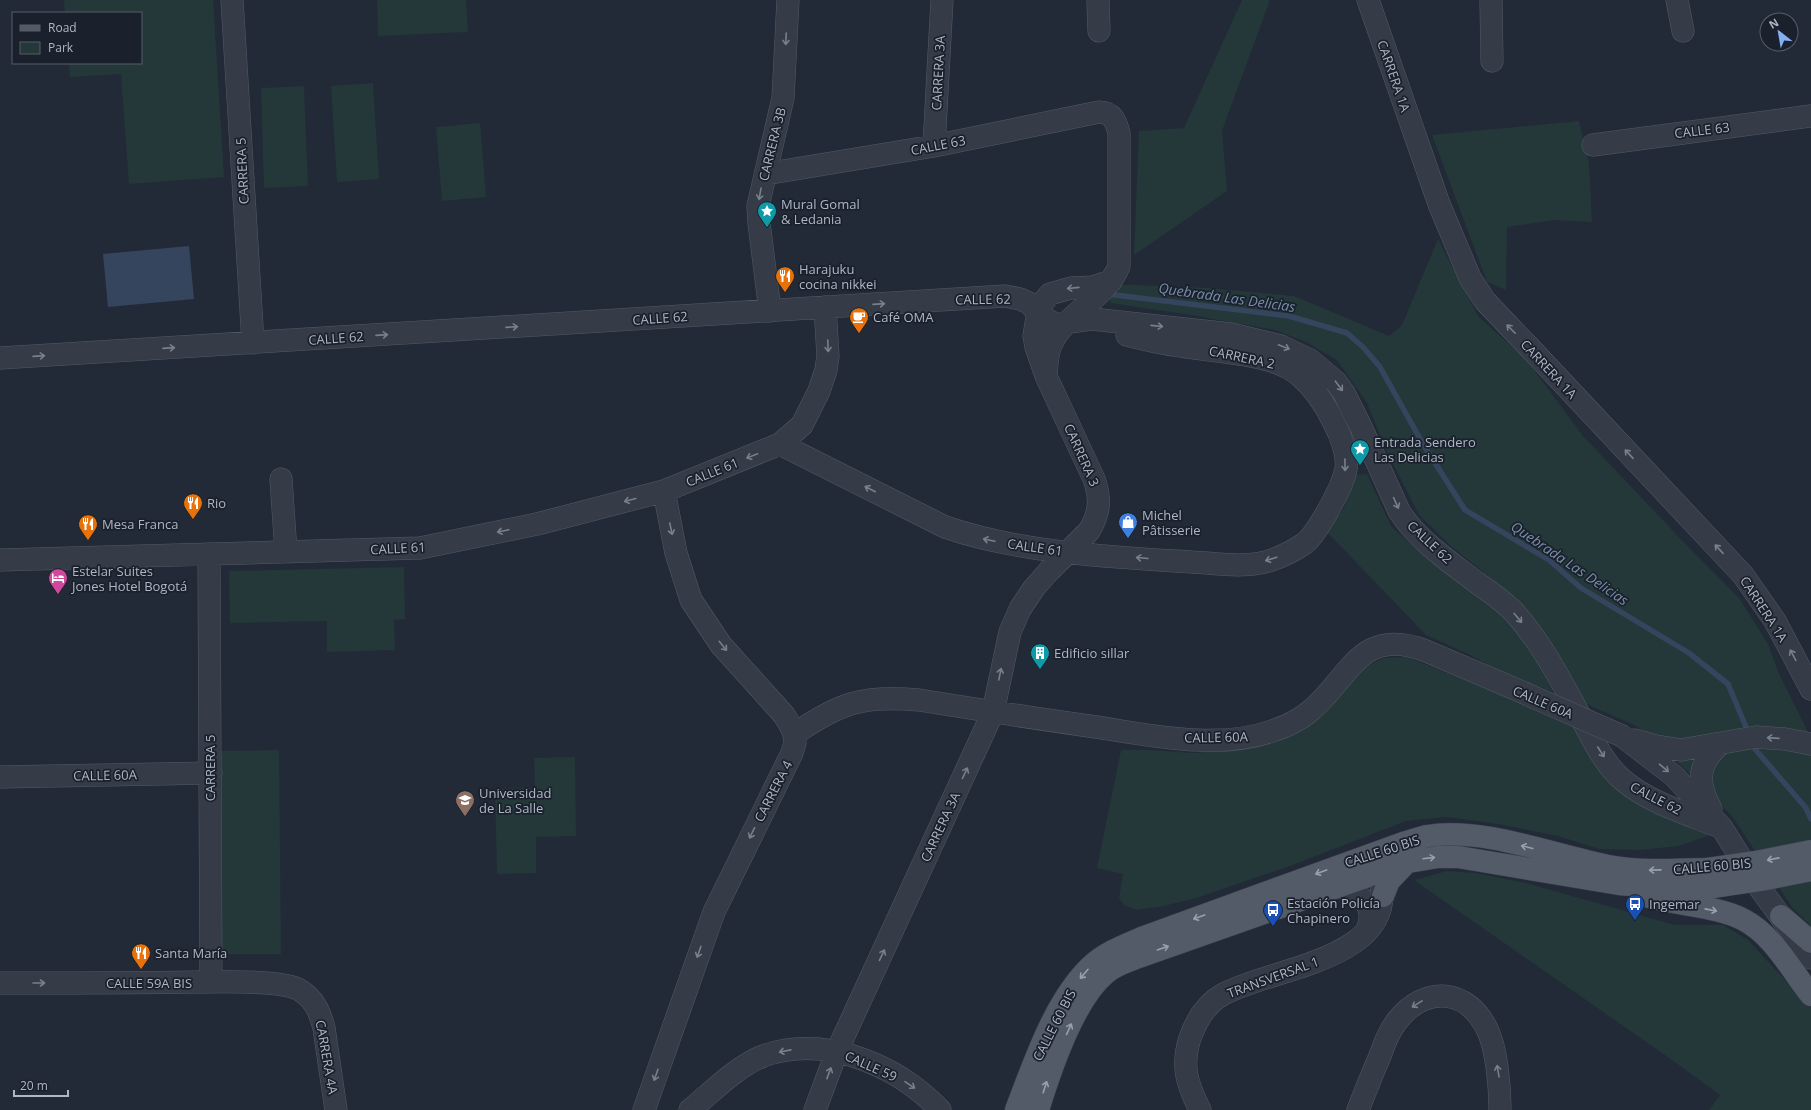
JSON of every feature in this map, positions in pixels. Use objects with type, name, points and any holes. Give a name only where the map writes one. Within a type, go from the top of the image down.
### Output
[{"type":"main road","name":"CALLE 60 BIS","points":[[1016,1110],[1049,1030],[1077,981],[1091,966],[1109,953],[1144,937],[1358,858],[1427,836],[1452,835],[1483,838],[1609,866],[1710,878],[1766,879],[1811,870]]},
{"type":"main road","name":"CALLE 60 BIS","points":[[1038,1110],[1052,1065],[1072,1022],[1095,984],[1112,969],[1139,957],[1378,872],[1408,862],[1438,857],[1458,857],[1592,879],[1658,887],[1710,878],[1756,862],[1811,851]]},
{"type":"main road","points":[[1383,896],[1389,880],[1408,862]]},
{"type":"main road","points":[[1592,879],[1654,898],[1724,912],[1744,920],[1756,928],[1770,942],[1811,995]]},
{"type":"main road","points":[[1781,916],[1811,942]]},
{"type":"street","name":"CARRERA 5","points":[[232,0],[253,343]]},
{"type":"street","name":"CARRERA 3B","points":[[770,310],[758,223],[758,206],[783,98],[788,0]]},
{"type":"street","name":"CARRERA 3A","points":[[934,146],[942,0]]},
{"type":"street","points":[[1098,0],[1099,31]]},
{"type":"street","name":"CARRERA 1A","points":[[1368,0],[1439,204],[1470,278],[1501,319],[1743,575],[1775,621],[1811,689]]},
{"type":"street","points":[[1491,0],[1492,61]]},
{"type":"street","points":[[1677,0],[1683,31]]},
{"type":"street","name":"CALLE 63","points":[[765,174],[934,146],[1099,112],[1109,114],[1114,118],[1119,133],[1119,266],[1111,281]]},
{"type":"street","name":"CALLE 63","points":[[1593,145],[1811,116]]},
{"type":"street","points":[[1046,376],[1048,354],[1058,332],[1111,281]]},
{"type":"street","name":"CARRERA 3","points":[[1069,552],[1089,531],[1096,519],[1099,507],[1099,493],[1094,479],[1046,376],[1036,347],[1034,336],[1038,312],[1043,302],[1050,294],[1071,288],[1093,287],[1111,281]]},
{"type":"street","name":"CALLE 62","points":[[0,358],[1005,296],[1020,299],[1029,303],[1048,321],[1055,324],[1092,319],[1231,334],[1281,346],[1310,360],[1336,382],[1344,393],[1405,521],[1440,554],[1490,592],[1512,611],[1529,631],[1556,671],[1597,748],[1616,774],[1636,790],[1650,797],[1716,820]]},
{"type":"street","name":"CALLE 61","points":[[0,560],[420,548],[537,524],[664,491],[780,444],[802,425],[824,380],[828,356],[825,308]]},
{"type":"street","name":"CARRERA 2","points":[[1092,319],[1103,328],[1115,332],[1175,346],[1260,358],[1281,365],[1299,375],[1319,398],[1330,414],[1344,451],[1346,469],[1328,512],[1306,542]]},
{"type":"street","name":"CALLE 61","points":[[780,444],[945,527],[970,536],[1004,543],[1069,552],[1156,560],[1245,565],[1270,560],[1306,542]]},
{"type":"street","points":[[281,479],[286,552]]},
{"type":"street","points":[[664,491],[676,553],[686,589],[691,600],[721,645],[784,715],[794,734]]},
{"type":"street","name":"CARRERA 3A","points":[[815,1110],[837,1051],[993,712],[1010,632],[1020,609],[1034,588],[1069,552]]},
{"type":"street","name":"CARRERA 5","points":[[208,554],[211,773],[211,982]]},
{"type":"street","name":"CALLE 60A","points":[[794,734],[834,710],[854,702],[874,699],[918,700],[1160,737],[1211,740],[1253,737],[1292,723],[1309,712],[1361,655],[1375,648],[1401,644],[1413,646],[1426,651],[1622,736],[1656,746],[1681,750],[1756,738],[1770,738],[1811,744]]},
{"type":"street","name":"CARRERA 4","points":[[644,1110],[714,912],[792,753],[795,743],[794,734]]},
{"type":"street","name":"CALLE 60A","points":[[1622,736],[1646,752],[1674,776],[1716,820],[1759,887],[1811,958]]},
{"type":"street","points":[[1716,820],[1704,793],[1701,781],[1702,770],[1706,759],[1721,743]]},
{"type":"street","name":"CALLE 60A","points":[[0,777],[211,773]]},
{"type":"street","points":[[1358,858],[1370,864],[1378,872]]},
{"type":"street","name":"TRANSVERSAL 1","points":[[1200,1110],[1188,1084],[1185,1069],[1186,1049],[1197,1022],[1209,1005],[1222,995],[1239,987],[1320,960],[1351,945],[1365,933],[1377,916],[1383,896],[1381,878],[1378,872]]},
{"type":"street","points":[[1339,886],[1354,892],[1365,901],[1371,918],[1365,933]]},
{"type":"street","name":"CALLE 59A BIS","points":[[0,983],[211,982],[280,985],[297,989]]},
{"type":"street","name":"CARRERA 4A","points":[[297,989],[315,1004],[321,1016],[336,1110]]},
{"type":"street","points":[[1358,1110],[1387,1038],[1396,1021],[1414,1005],[1425,999],[1446,995],[1472,1006],[1488,1030],[1499,1077],[1500,1110]]},
{"type":"street","name":"CALLE 59","points":[[690,1110],[748,1064],[763,1056],[786,1050],[812,1048],[837,1051],[856,1056],[911,1084],[940,1110]]},
{"type":"green space","points":[[64,0],[213,0],[224,177],[129,184],[121,74],[70,77],[69,64],[142,64],[142,12],[65,12]]},
{"type":"green space","points":[[377,0],[466,0],[468,32],[378,36]]},
{"type":"green space","points":[[1242,0],[1270,0],[1222,131],[1227,191],[1134,255],[1139,131],[1184,128]]},
{"type":"green space","points":[[373,83],[379,179],[337,182],[331,86]]},
{"type":"green space","points":[[304,86],[308,186],[264,188],[261,88]]},
{"type":"green space","points":[[1579,121],[1589,163],[1592,222],[1555,220],[1507,227],[1506,290],[1487,282],[1432,135]]},
{"type":"green space","points":[[480,123],[486,197],[442,201],[436,127]]},
{"type":"green space","points":[[1438,239],[1478,316],[1525,358],[1583,436],[1739,598],[1768,644],[1779,674],[1811,738],[1811,926],[1792,907],[1732,816],[1685,769],[1638,727],[1584,703],[1532,620],[1491,578],[1452,547],[1419,515],[1386,450],[1367,403],[1337,360],[1306,342],[1275,330],[1191,315],[1110,303],[1111,284],[1208,288],[1294,296],[1389,336],[1402,325]]},
{"type":"green space","points":[[1367,474],[1391,526],[1427,559],[1503,613],[1534,655],[1553,692],[1504,674],[1470,655],[1426,635],[1326,531],[1344,508],[1353,475]]},
{"type":"green space","points":[[404,567],[405,619],[394,620],[395,650],[327,652],[327,621],[230,623],[229,571]]},
{"type":"green space","points":[[1407,657],[1573,723],[1597,761],[1713,834],[1679,846],[1640,850],[1599,849],[1558,836],[1498,824],[1447,817],[1406,821],[1290,866],[1196,898],[1164,906],[1136,910],[1124,905],[1119,898],[1123,874],[1097,868],[1121,750],[1193,753],[1242,749],[1277,741],[1302,730],[1360,670],[1383,658]]},
{"type":"green space","points":[[279,750],[281,954],[221,954],[219,751]]},
{"type":"green space","points":[[575,757],[576,836],[536,837],[536,873],[497,874],[495,789],[535,788],[534,758]]},
{"type":"green space","points":[[1447,871],[1475,873],[1526,883],[1675,925],[1723,925],[1748,940],[1811,1008],[1811,1110],[1709,1110],[1720,1095],[1414,880]]},
{"type":"water","points":[[189,246],[194,299],[108,307],[103,254]]},
{"type":"waterway","name":"Quebrada Las Delicias","points":[[1107,294],[1289,316],[1347,333],[1363,347],[1380,367],[1423,444],[1465,510],[1549,560],[1581,588],[1689,653],[1728,684],[1749,734]]},
{"type":"waterway","name":"Quebrada Las Delicias","points":[[1752,742],[1755,749],[1806,808],[1811,819]]},
{"type":"place","name":"Mural Gomal & Ledania","points":[[767,228]]},
{"type":"place","name":"Harajuku cocina nikkei","points":[[785,293]]},
{"type":"place","name":"Café OMA","points":[[859,334]]},
{"type":"place","name":"Entrada Sendero Las Delicias","points":[[1360,466]]},
{"type":"place","name":"Rio","points":[[193,520]]},
{"type":"place","name":"Michel Pâtisserie","points":[[1128,539]]},
{"type":"place","name":"Mesa Franca","points":[[88,541]]},
{"type":"place","name":"Estelar Suites Jones Hotel Bogotá","points":[[58,595]]},
{"type":"place","name":"Edificio sillar","points":[[1040,670]]},
{"type":"place","name":"Universidad de La Salle","points":[[465,817]]},
{"type":"place","name":"Ingemar","points":[[1635,921]]},
{"type":"place","name":"Estación Policía Chapinero","points":[[1273,927]]},
{"type":"place","name":"Santa María","points":[[141,970]]}]
